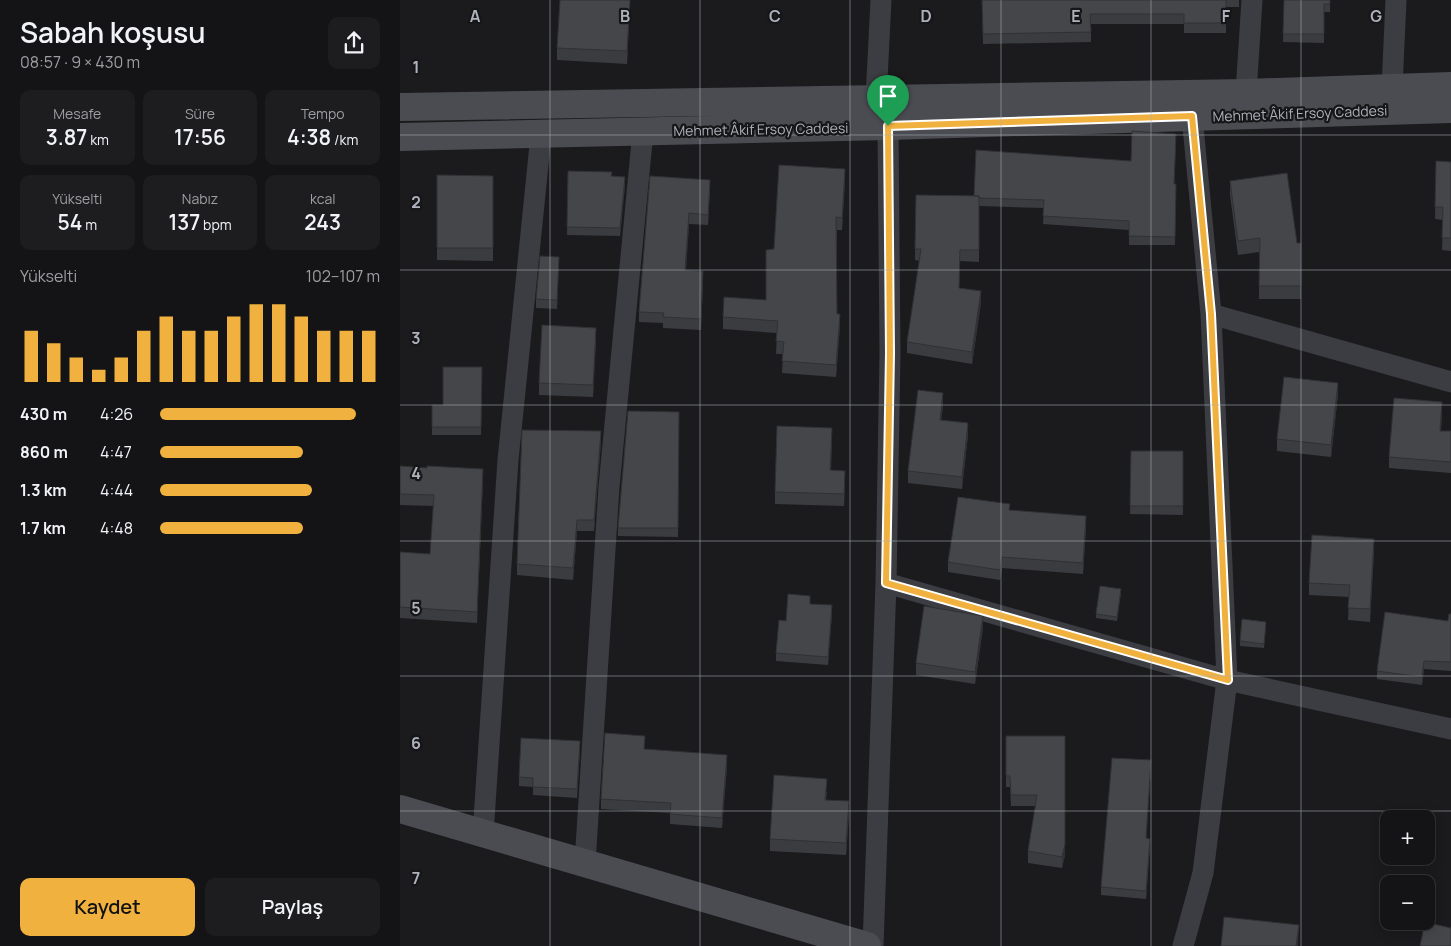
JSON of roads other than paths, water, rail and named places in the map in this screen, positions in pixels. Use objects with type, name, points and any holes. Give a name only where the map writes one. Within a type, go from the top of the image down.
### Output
[{"type":"main road","name":"Mehmet Âkif Ersoy Caddesi","points":[[400,107],[1246,93],[1451,86]]},
{"type":"main road","name":"Mehmet Âkif Ersoy Caddesi","points":[[400,137],[888,126],[1451,109]]},
{"type":"main road","points":[[400,809],[867,946]]},
{"type":"street","points":[[873,946],[886,583],[890,353],[888,126],[876,100],[881,0]]},
{"type":"street","points":[[1246,93],[1252,0]]},
{"type":"street","points":[[1392,88],[1396,0]]},
{"type":"street","points":[[1183,946],[1203,873],[1228,680],[1211,314],[1192,116]]},
{"type":"street","points":[[585,863],[609,487],[644,131]]},
{"type":"street","points":[[483,834],[508,460],[541,135]]},
{"type":"street","points":[[1211,314],[1451,382]]},
{"type":"street","points":[[886,583],[1228,680],[1451,729]]}]
